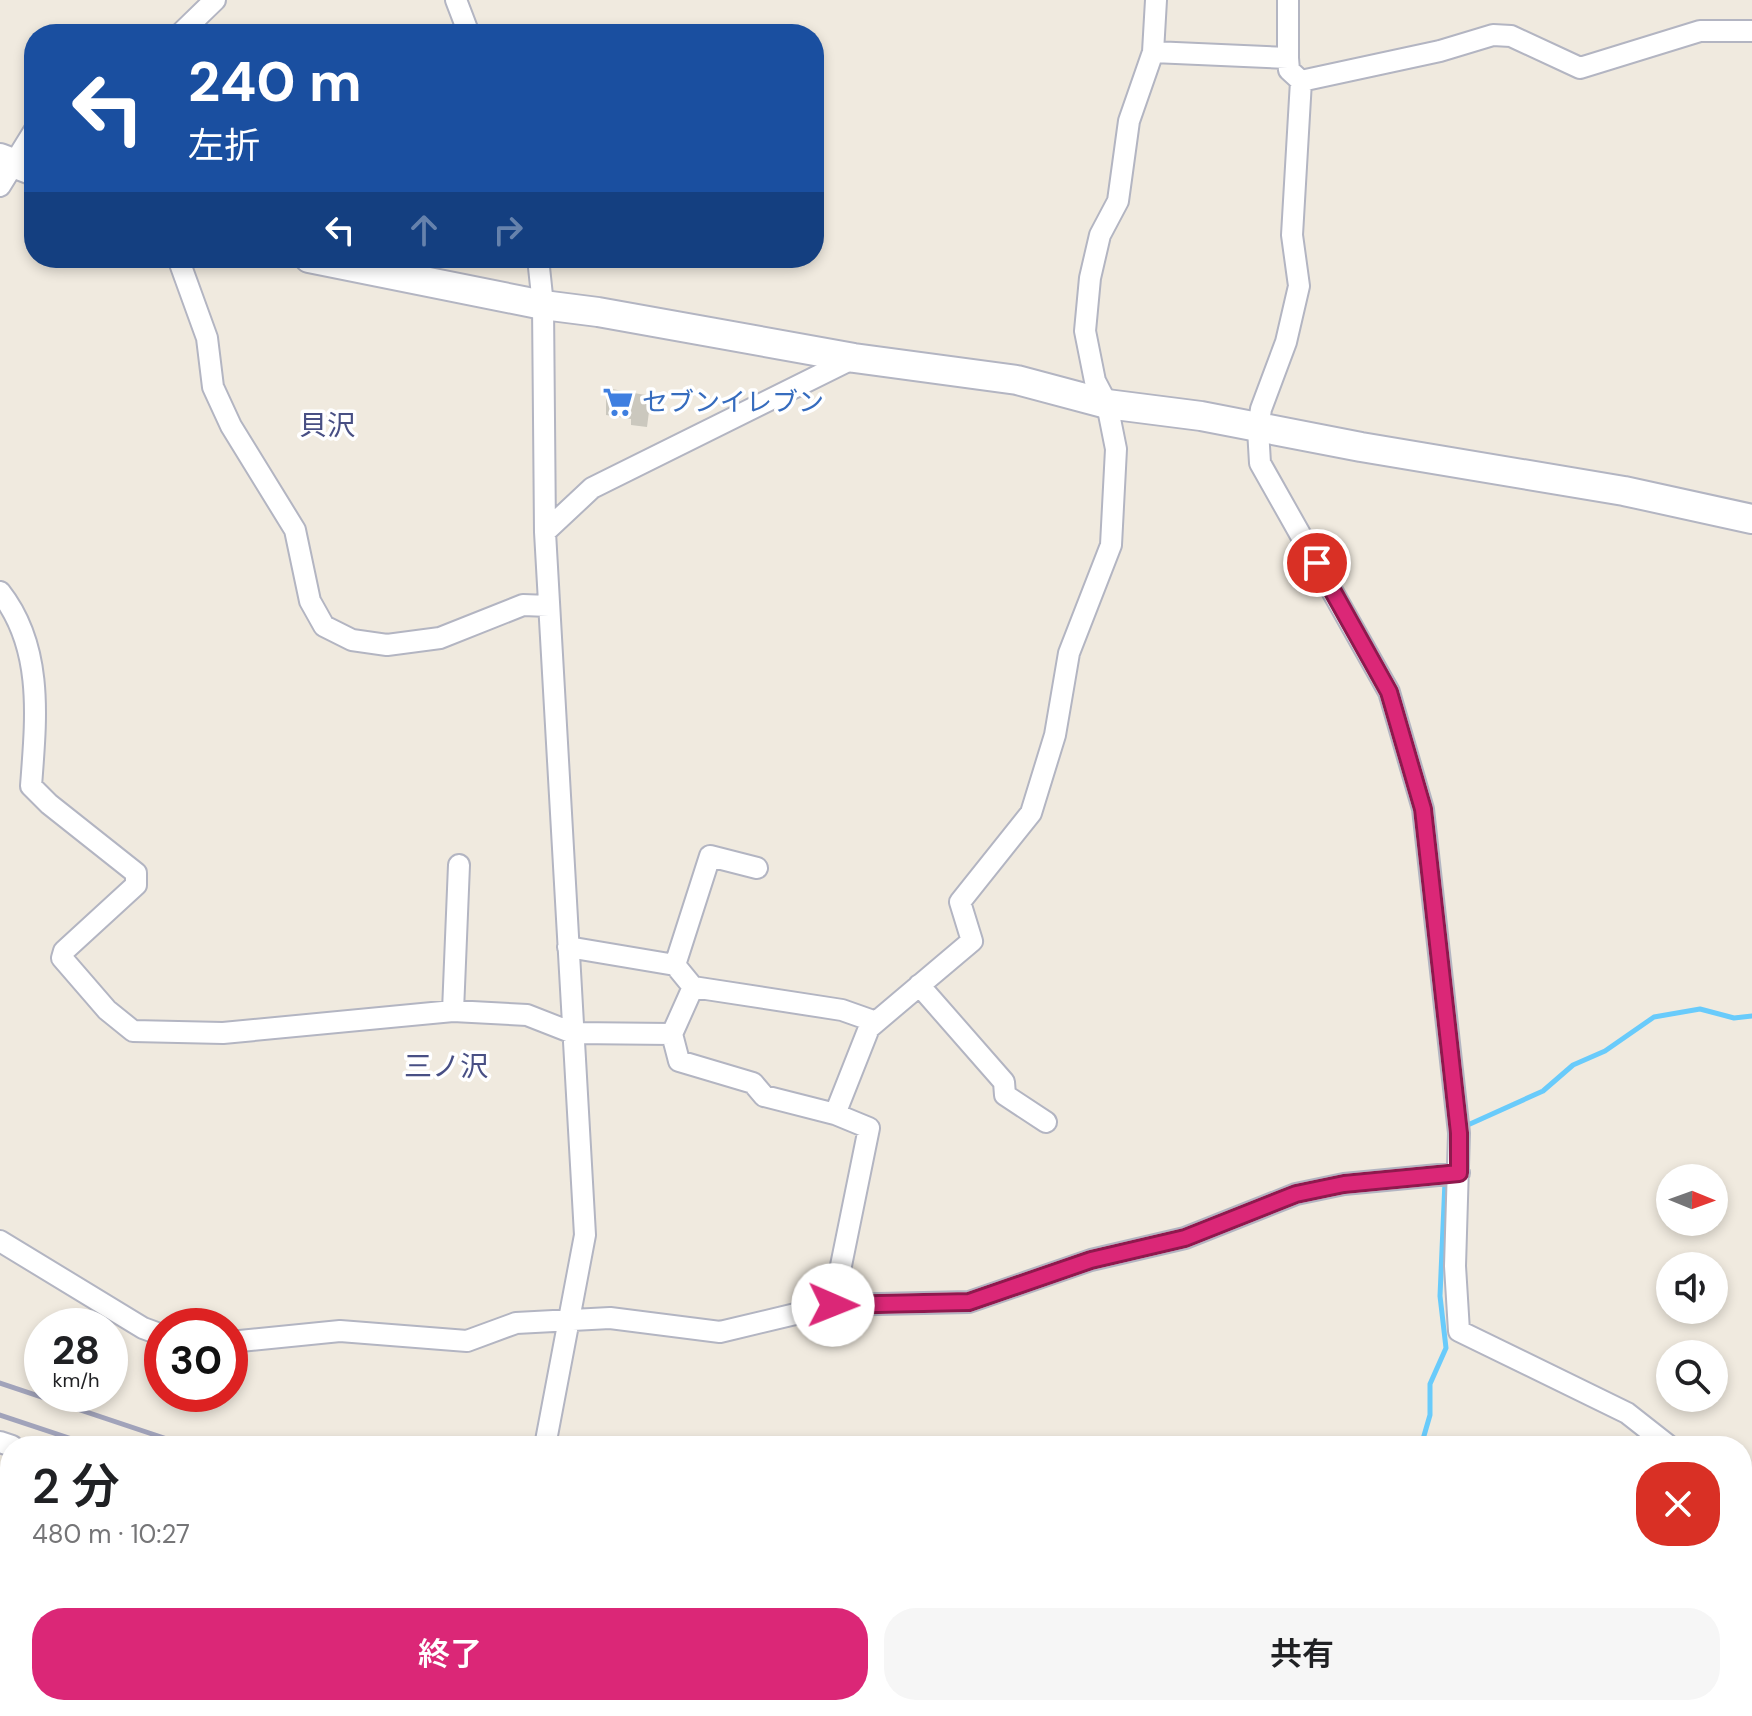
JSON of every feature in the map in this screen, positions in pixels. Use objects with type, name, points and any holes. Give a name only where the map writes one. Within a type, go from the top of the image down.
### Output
[{"type":"street","points":[[190,24],[215,0]]},
{"type":"street","points":[[456,0],[465,24]]},
{"type":"street","points":[[835,1114],[869,1028],[972,941],[960,902],[1031,813],[1055,735],[1069,653],[1111,545],[1116,449],[1107,404],[1095,381],[1085,331],[1090,278],[1100,235],[1118,201],[1129,121],[1153,52],[1156,0]]},
{"type":"street","points":[[1288,0],[1289,70],[1301,81]]},
{"type":"street","points":[[1301,81],[1440,51],[1493,35],[1511,36],[1580,68],[1700,31],[1752,31]]},
{"type":"street","points":[[1153,52],[1288,58]]},
{"type":"street","points":[[1301,81],[1292,235],[1299,286],[1258,429],[1260,463],[1389,692],[1402,726],[1423,809],[1459,1133],[1455,1266],[1459,1331],[1627,1413],[1656,1436]]},
{"type":"street","points":[[12,169],[24,148]]},
{"type":"street","points":[[182,268],[207,338],[213,387],[231,426],[295,530],[310,601],[324,626],[352,640],[387,645],[440,638],[523,605],[549,606]]},
{"type":"street","points":[[359,268],[543,305],[854,358],[1017,380],[1107,404],[1201,416],[1258,429],[1624,491],[1752,519]]},
{"type":"street","points":[[539,268],[543,305],[545,532],[585,1235],[547,1436]]},
{"type":"street","points":[[545,532],[592,488],[854,358]]},
{"type":"street","points":[[0,592],[22,628],[32,658],[35,693],[31,786],[136,873],[138,879],[64,951],[62,958],[107,1010],[133,1031],[223,1033],[453,1011],[527,1015],[573,1033],[672,1034]]},
{"type":"street","points":[[675,965],[710,856],[757,868]]},
{"type":"street","points":[[453,1011],[459,865]]},
{"type":"street","points":[[568,947],[675,965],[693,987],[842,1010],[876,1022]]},
{"type":"street","points":[[919,985],[1004,1082],[1005,1095],[1046,1122]]},
{"type":"street","points":[[693,987],[672,1034],[679,1061],[753,1083],[764,1096],[835,1114],[869,1128],[833,1305]]},
{"type":"street","points":[[248,1340],[340,1331],[467,1341],[516,1323],[610,1318],[720,1332],[833,1305],[969,1302],[1091,1260],[1185,1238],[1296,1194],[1344,1184],[1459,1173]]},
{"type":"street","points":[[0,1241],[144,1328]]},
{"type":"building","points":[[606,388],[651,396],[647,427],[631,425],[631,419],[606,415]]},
{"type":"waterway","points":[[1470,1124],[1543,1091],[1573,1065],[1605,1051],[1654,1017],[1700,1009],[1734,1018],[1752,1016]]},
{"type":"waterway","points":[[1424,1436],[1430,1415],[1430,1384],[1446,1348],[1440,1296],[1445,1181]]},
{"type":"railway","points":[[0,1383],[158,1436]]},
{"type":"railway","points":[[0,1415],[63,1436]]},
{"type":"place","name":"セブンイレブン","points":[[618,402]]},
{"type":"district","name":"貝沢","points":[[327,425]]},
{"type":"district","name":"三ノ沢","points":[[446,1066]]},
{"type":"route","points":[[833,1305],[969,1302],[1091,1260],[1185,1238],[1296,1194],[1344,1184],[1459,1173],[1459,1133],[1423,809],[1402,726],[1389,692],[1317,563]]}]
